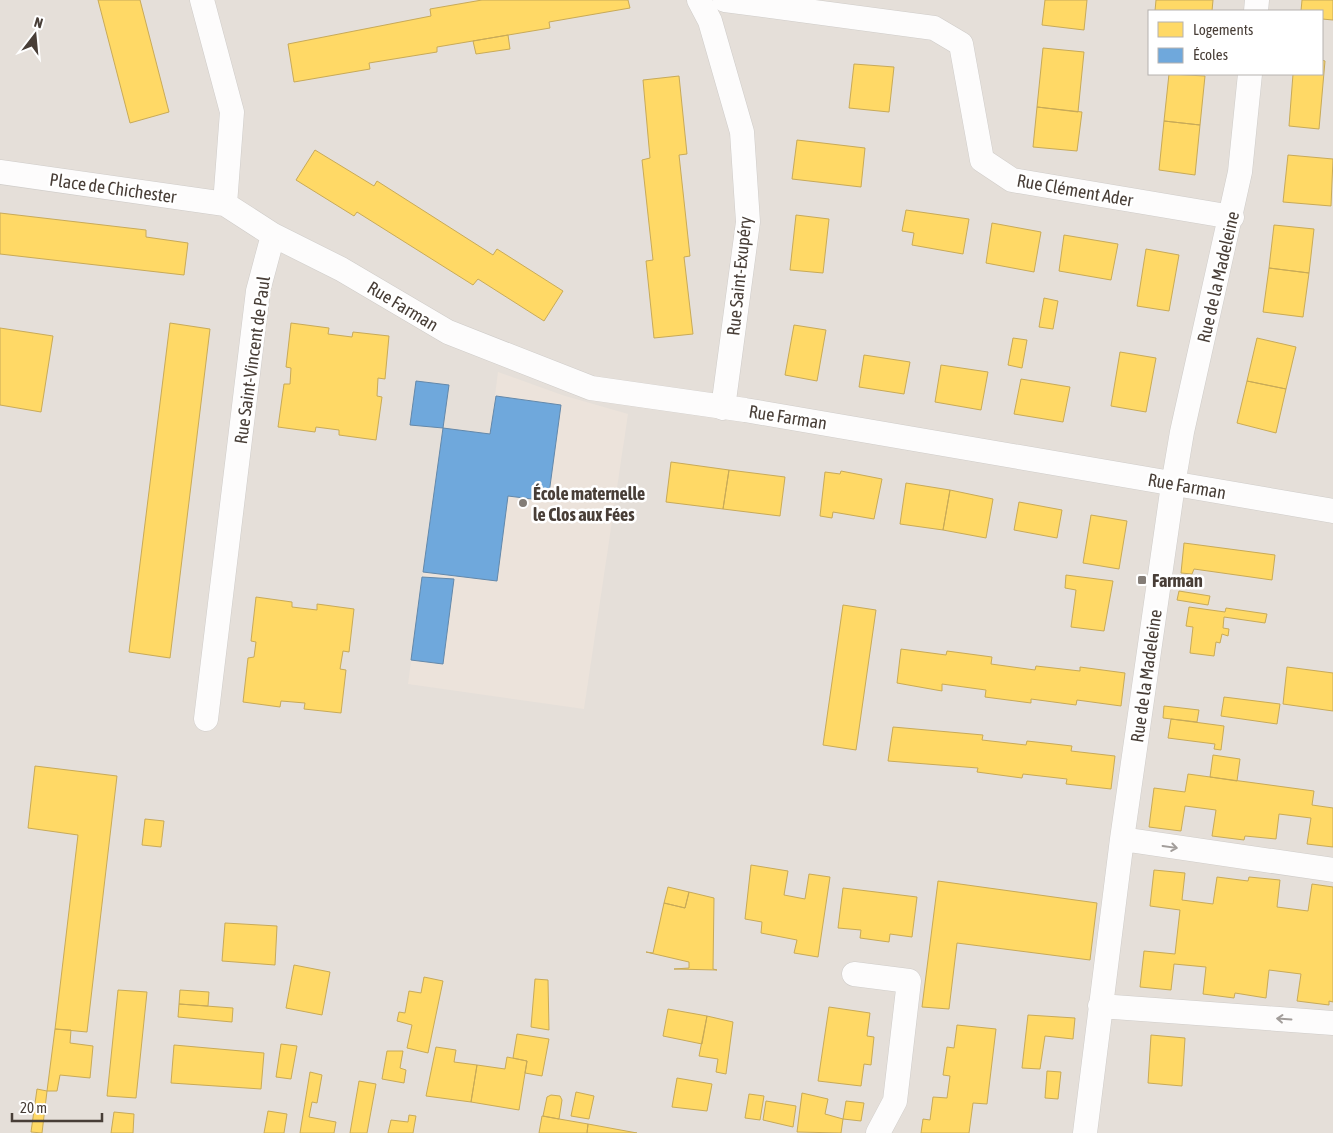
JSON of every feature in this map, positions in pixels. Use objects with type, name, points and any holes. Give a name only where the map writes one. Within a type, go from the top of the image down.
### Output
[{"type":"street","points":[[202,0],[232,112],[225,204],[273,235]]},
{"type":"street","name":"Rue Saint-Exupéry","points":[[699,0],[710,21],[742,132],[748,222],[723,408]]},
{"type":"street","name":"Rue Clément Ader","points":[[725,0],[934,28],[961,44],[982,160],[1012,180],[1232,217]]},
{"type":"street","name":"Rue de la Madeleine","points":[[1085,1133],[1122,840],[1182,432],[1232,217],[1240,172],[1250,75]]},
{"type":"street","name":"Place de Chichester","points":[[0,172],[225,204]]},
{"type":"street","name":"Rue Farman","points":[[273,235],[341,268],[448,332],[591,388],[745,410],[1333,511]]},
{"type":"street","name":"Rue Saint-Vincent de Paul","points":[[206,719],[258,291],[273,235]]},
{"type":"street","points":[[1122,840],[1333,870]]},
{"type":"street","points":[[854,974],[909,981],[895,1101],[878,1133]]},
{"type":"street","points":[[1100,1006],[1333,1022]]},
{"type":"shaded area","points":[[0,0],[1333,0],[1333,1133],[0,1133]]},
{"type":"shaded area","name":"École maternelle le Clos aux Fées","points":[[498,372],[562,395],[628,414],[584,709],[408,684],[443,428],[490,434]]},
{"type":"building: Logements","points":[[98,0],[140,0],[169,112],[130,123]]},
{"type":"building: Logements","points":[[482,0],[628,0],[630,8],[549,22],[550,28],[437,47],[437,52],[369,63],[370,69],[294,82],[288,44],[431,16],[430,9]]},
{"type":"building: Logements","points":[[1045,0],[1087,0],[1084,30],[1042,25]]},
{"type":"building: Logements","points":[[1156,0],[1213,0],[1212,10],[1155,10]]},
{"type":"building: Logements","points":[[1302,0],[1333,0],[1333,20],[1323,19],[1323,10],[1301,10]]},
{"type":"building: Logements","points":[[508,35],[510,49],[476,54],[473,41]]},
{"type":"building: Logements","points":[[1043,48],[1084,52],[1078,112],[1037,107]]},
{"type":"building: Logements","points":[[1323,60],[1325,61],[1319,129],[1289,126],[1293,75],[1323,75]]},
{"type":"building: Logements","points":[[854,64],[894,67],[889,112],[849,108]]},
{"type":"building: Logements","points":[[1169,75],[1205,76],[1200,125],[1164,121]]},
{"type":"building: Logements","points":[[679,76],[687,154],[679,155],[690,256],[684,257],[693,334],[654,338],[646,261],[653,260],[642,160],[650,158],[643,80]]},
{"type":"building: Logements","points":[[1037,107],[1082,112],[1077,151],[1033,147]]},
{"type":"building: Logements","points":[[1164,121],[1200,125],[1195,175],[1159,170]]},
{"type":"building: Logements","points":[[797,140],[865,148],[861,187],[792,179]]},
{"type":"building: Logements","points":[[315,150],[374,186],[377,181],[493,255],[497,249],[563,291],[544,321],[478,279],[473,285],[357,212],[354,216],[296,180]]},
{"type":"building: Logements","points":[[1288,155],[1333,159],[1331,206],[1283,202]]},
{"type":"building: Logements","points":[[906,210],[969,219],[963,254],[912,245],[914,233],[902,231]]},
{"type":"building: Logements","points":[[0,213],[146,230],[146,237],[188,243],[184,275],[0,254]]},
{"type":"building: Logements","points":[[796,215],[829,219],[823,273],[790,270]]},
{"type":"building: Logements","points":[[992,223],[1041,232],[1034,272],[986,263]]},
{"type":"building: Logements","points":[[1274,225],[1314,229],[1309,273],[1269,268]]},
{"type":"building: Logements","points":[[1064,235],[1118,244],[1111,280],[1059,271]]},
{"type":"building: Logements","points":[[1146,249],[1179,255],[1169,311],[1137,306]]},
{"type":"building: Logements","points":[[1269,268],[1309,273],[1303,317],[1263,312]]},
{"type":"building: Logements","points":[[1044,298],[1058,301],[1053,329],[1039,327]]},
{"type":"building: Logements","points":[[170,323],[210,329],[170,658],[129,652]]},
{"type":"building: Logements","points":[[291,323],[329,328],[328,334],[352,337],[353,332],[389,336],[385,379],[378,378],[377,396],[382,397],[376,440],[339,435],[339,430],[316,427],[315,432],[278,427],[284,384],[290,384],[291,368],[286,367]]},
{"type":"building: Logements","points":[[794,325],[826,330],[817,381],[785,375]]},
{"type":"building: Logements","points":[[0,328],[53,336],[41,412],[0,405]]},
{"type":"building: Logements","points":[[1013,338],[1027,340],[1022,368],[1008,365]]},
{"type":"building: Logements","points":[[1257,338],[1296,347],[1286,389],[1247,381]]},
{"type":"building: Logements","points":[[1120,352],[1156,358],[1146,412],[1111,406]]},
{"type":"building: Logements","points":[[864,355],[910,362],[904,394],[859,387]]},
{"type":"building: Logements","points":[[941,365],[988,372],[981,410],[935,402]]},
{"type":"building: Logements","points":[[1021,379],[1070,387],[1063,422],[1014,414]]},
{"type":"building: Logements","points":[[1247,381],[1286,389],[1276,433],[1237,423]]},
{"type":"building: Logements","points":[[671,462],[729,470],[723,509],[666,502]]},
{"type":"building: Logements","points":[[729,470],[785,477],[780,516],[723,509]]},
{"type":"building: Logements","points":[[841,471],[882,479],[874,519],[833,512],[832,518],[820,516],[825,472],[840,474]]},
{"type":"building: Logements","points":[[906,483],[950,490],[943,530],[900,524]]},
{"type":"building: Logements","points":[[950,490],[993,499],[986,538],[943,530]]},
{"type":"building: Logements","points":[[1019,502],[1062,510],[1057,538],[1014,530]]},
{"type":"building: Logements","points":[[1091,515],[1127,521],[1119,569],[1083,563]]},
{"type":"building: Logements","points":[[1184,543],[1275,555],[1272,580],[1194,569],[1192,574],[1181,573]]},
{"type":"building: Logements","points":[[1066,575],[1113,581],[1104,631],[1071,627],[1076,590],[1065,588]]},
{"type":"building: Logements","points":[[1179,591],[1210,596],[1208,605],[1177,600]]},
{"type":"building: Logements","points":[[256,597],[292,602],[292,607],[317,610],[317,604],[354,609],[349,652],[343,651],[340,669],[346,670],[341,713],[304,709],[305,703],[281,701],[280,707],[243,702],[248,658],[254,657],[256,642],[251,641]]},
{"type":"building: Logements","points":[[843,605],[876,610],[856,750],[823,745]]},
{"type":"building: Logements","points":[[1189,607],[1225,612],[1226,608],[1267,614],[1265,623],[1224,617],[1223,628],[1229,629],[1228,636],[1222,634],[1220,643],[1216,642],[1214,656],[1190,653],[1193,627],[1186,626]]},
{"type":"building: Logements","points":[[901,649],[946,655],[947,651],[992,657],[991,664],[1035,670],[1036,666],[1080,671],[1080,667],[1125,673],[1121,706],[1077,700],[1076,705],[1031,699],[1031,703],[985,697],[986,690],[942,684],[942,691],[897,683]]},
{"type":"building: Logements","points":[[1287,667],[1333,673],[1333,711],[1283,704]]},
{"type":"building: Logements","points":[[1224,697],[1280,704],[1277,724],[1221,716]]},
{"type":"building: Logements","points":[[1164,706],[1199,710],[1197,722],[1163,718]]},
{"type":"building: Logements","points":[[1171,719],[1224,726],[1221,750],[1214,749],[1215,744],[1168,738]]},
{"type":"building: Logements","points":[[893,727],[983,735],[982,740],[1026,745],[1027,741],[1072,746],[1071,751],[1115,756],[1111,789],[1066,784],[1067,779],[1023,774],[1022,778],[977,772],[978,768],[888,761]]},
{"type":"building: Logements","points":[[1213,755],[1240,759],[1237,781],[1210,777]]},
{"type":"building: Logements","points":[[35,766],[117,776],[87,1032],[55,1029],[78,835],[28,828]]},
{"type":"building: Logements","points":[[1188,774],[1314,791],[1312,805],[1333,808],[1333,847],[1307,844],[1311,818],[1279,814],[1276,839],[1245,836],[1244,840],[1212,836],[1216,810],[1185,806],[1181,831],[1149,827],[1154,788],[1185,792]]},
{"type":"building: Logements","points":[[145,819],[164,821],[161,847],[142,845]]},
{"type":"building: Logements","points":[[751,865],[788,871],[784,895],[805,899],[809,874],[830,877],[818,957],[794,953],[797,940],[761,933],[762,922],[745,919]]},
{"type":"building: Logements","points":[[1154,870],[1185,873],[1182,900],[1213,904],[1217,877],[1248,881],[1249,877],[1280,880],[1277,907],[1308,911],[1312,884],[1333,887],[1333,1002],[1329,1001],[1329,1005],[1297,1001],[1301,974],[1269,970],[1266,998],[1235,993],[1234,998],[1203,994],[1206,967],[1174,964],[1171,990],[1140,987],[1144,951],[1175,954],[1180,910],[1150,906]]},
{"type":"building: Logements","points":[[938,881],[1097,903],[1090,960],[957,943],[949,1009],[922,1007]]},
{"type":"building: Logements","points":[[668,887],[689,892],[685,908],[664,903]]},
{"type":"building: Logements","points":[[843,888],[917,897],[912,937],[890,934],[889,942],[860,938],[861,930],[838,928]]},
{"type":"building: Logements","points":[[689,892],[714,898],[713,969],[717,970],[674,969],[689,968],[689,962],[646,952],[653,953],[664,903],[685,908]]},
{"type":"building: Logements","points":[[225,923],[277,926],[275,965],[222,961]]},
{"type":"building: Logements","points":[[294,965],[330,972],[322,1015],[286,1008]]},
{"type":"building: Logements","points":[[424,977],[443,981],[428,1053],[407,1048],[412,1025],[397,1021],[399,1012],[405,1013],[409,991],[421,993]]},
{"type":"building: Logements","points":[[535,979],[548,980],[549,1030],[531,1027]]},
{"type":"building: Logements","points":[[118,990],[147,992],[136,1098],[107,1096]]},
{"type":"building: Logements","points":[[180,990],[209,992],[208,1006],[179,1004]]},
{"type":"building: Logements","points":[[179,1004],[233,1008],[232,1022],[178,1017]]},
{"type":"building: Logements","points":[[829,1007],[870,1013],[867,1036],[874,1037],[871,1065],[864,1064],[861,1086],[818,1081]]},
{"type":"building: Logements","points":[[668,1009],[707,1016],[702,1044],[663,1036]]},
{"type":"building: Logements","points":[[1028,1015],[1075,1018],[1073,1039],[1045,1036],[1040,1069],[1022,1068]]},
{"type":"building: Logements","points":[[707,1016],[733,1022],[726,1074],[716,1072],[718,1059],[699,1056]]},
{"type":"building: Logements","points":[[957,1025],[996,1029],[987,1104],[973,1103],[969,1133],[921,1133],[923,1119],[930,1120],[933,1097],[947,1098],[950,1076],[943,1075],[947,1047],[954,1048]]},
{"type":"building: Logements","points":[[55,1029],[71,1030],[70,1043],[93,1046],[90,1078],[60,1075],[57,1091],[47,1091]]},
{"type":"building: Logements","points":[[517,1034],[549,1039],[542,1076],[525,1073],[527,1061],[513,1058]]},
{"type":"building: Logements","points":[[1151,1035],[1185,1038],[1182,1086],[1148,1083]]},
{"type":"building: Logements","points":[[281,1044],[297,1046],[291,1079],[276,1077]]},
{"type":"building: Logements","points":[[174,1045],[264,1053],[261,1089],[171,1083]]},
{"type":"building: Logements","points":[[436,1047],[456,1050],[454,1062],[477,1065],[471,1102],[426,1096]]},
{"type":"building: Logements","points":[[387,1051],[403,1051],[400,1068],[406,1070],[404,1083],[382,1079]]},
{"type":"building: Logements","points":[[507,1057],[527,1061],[519,1110],[471,1102],[477,1065],[505,1069]]},
{"type":"building: Logements","points":[[1047,1071],[1061,1072],[1058,1099],[1045,1098]]},
{"type":"building: Logements","points":[[310,1072],[322,1075],[317,1103],[312,1102],[309,1117],[336,1122],[334,1133],[300,1133]]},
{"type":"building: Logements","points":[[677,1078],[712,1084],[707,1111],[672,1107]]},
{"type":"building: Logements","points":[[359,1081],[376,1084],[367,1133],[350,1133]]},
{"type":"building: Logements","points":[[37,1089],[47,1091],[42,1133],[31,1132]]},
{"type":"building: Logements","points":[[576,1092],[594,1096],[589,1119],[571,1116]]},
{"type":"building: Logements","points":[[802,1093],[828,1099],[825,1114],[843,1119],[841,1133],[797,1132]]},
{"type":"building: Logements","points":[[749,1094],[764,1096],[760,1120],[745,1118]]},
{"type":"building: Logements","points":[[551,1095],[560,1096],[562,1100],[559,1119],[543,1116],[547,1097]]},
{"type":"building: Logements","points":[[766,1101],[796,1106],[793,1127],[763,1120]]},
{"type":"building: Logements","points":[[846,1101],[864,1103],[861,1121],[843,1119]]},
{"type":"building: Logements","points":[[268,1111],[287,1114],[284,1133],[264,1133]]},
{"type":"building: Logements","points":[[114,1112],[134,1114],[133,1133],[111,1133]]},
{"type":"building: Logements","points":[[409,1115],[416,1116],[413,1133],[388,1133],[391,1120],[408,1122]]},
{"type":"building: Logements","points":[[542,1116],[588,1124],[587,1133],[539,1133]]},
{"type":"building: Logements","points":[[588,1124],[637,1133],[587,1133]]},
{"type":"building: Écoles","points":[[416,381],[449,385],[443,428],[410,425]]},
{"type":"building: Écoles","points":[[496,396],[561,405],[548,501],[508,496],[497,581],[423,572],[443,428],[490,434]]},
{"type":"building: Écoles","points":[[422,577],[454,579],[443,664],[411,660]]},
{"type":"place","name":"École maternelle le Clos aux Fées","points":[[523,503]]},
{"type":"place","name":"Farman","points":[[1142,580]]}]
